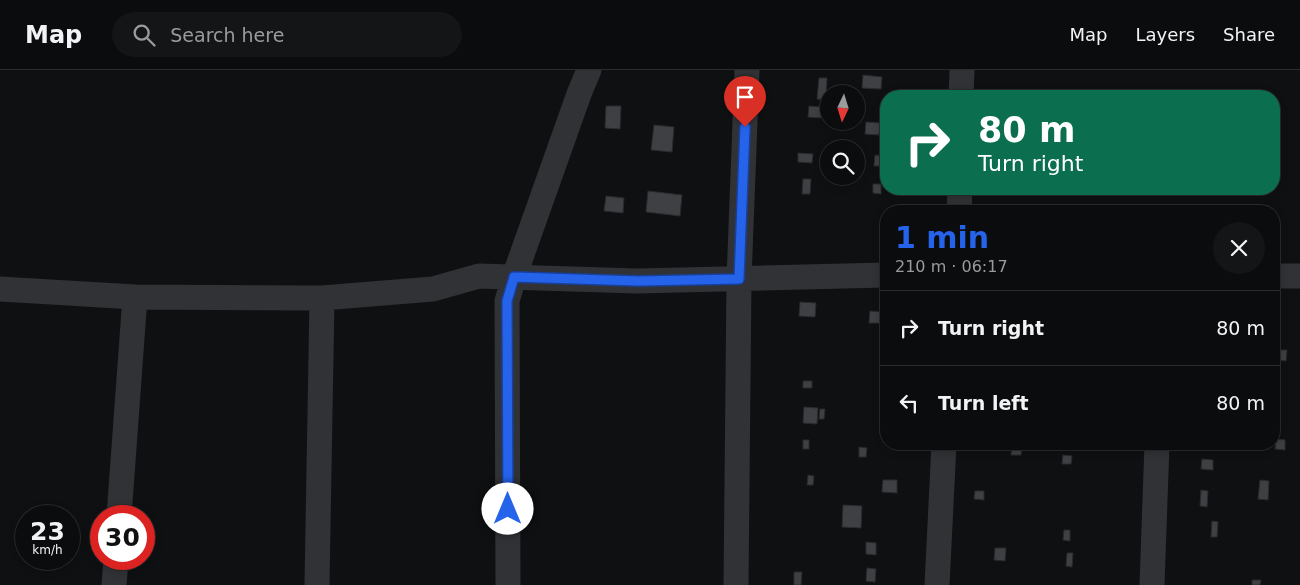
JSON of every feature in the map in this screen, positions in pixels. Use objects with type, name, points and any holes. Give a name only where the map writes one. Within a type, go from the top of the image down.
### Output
[{"type":"street","points":[[508,585],[507,301],[589,70]]},
{"type":"street","points":[[736,585],[739,279],[747,70]]},
{"type":"street","points":[[961,90],[962,70]]},
{"type":"street","points":[[0,289],[135,297],[322,298],[433,289],[479,276],[638,281],[880,275]]},
{"type":"street","points":[[1280,276],[1300,276]]},
{"type":"street","points":[[120,505],[135,297]]},
{"type":"street","points":[[317,585],[322,298]]},
{"type":"street","points":[[937,585],[944,450]]},
{"type":"street","points":[[1152,585],[1157,450]]},
{"type":"street","points":[[114,585],[115,570]]},
{"type":"building","points":[[863,75],[882,77],[881,89],[865,88],[865,85],[862,85]]},
{"type":"building","points":[[819,78],[827,78],[827,85],[820,85],[820,99],[817,99]]},
{"type":"building","points":[[606,106],[621,106],[620,129],[605,128]]},
{"type":"building","points":[[809,106],[820,107],[820,118],[808,117]]},
{"type":"building","points":[[866,122],[880,123],[879,135],[865,134]]},
{"type":"building","points":[[654,125],[674,127],[672,152],[651,150]]},
{"type":"building","points":[[798,153],[813,154],[812,163],[798,162]]},
{"type":"building","points":[[875,155],[880,155],[880,166],[874,166]]},
{"type":"building","points":[[803,179],[811,179],[810,194],[802,194]]},
{"type":"building","points":[[873,184],[880,184],[880,194],[873,193]]},
{"type":"building","points":[[648,191],[682,195],[680,216],[646,212]]},
{"type":"building","points":[[606,196],[624,198],[623,213],[604,211]]},
{"type":"building","points":[[800,302],[816,303],[815,317],[799,316]]},
{"type":"building","points":[[870,311],[880,312],[880,323],[869,323]]},
{"type":"building","points":[[1280,350],[1287,350],[1286,361],[1280,360]]},
{"type":"building","points":[[803,381],[812,381],[812,388],[803,388]]},
{"type":"building","points":[[804,407],[818,408],[817,424],[803,423]]},
{"type":"building","points":[[820,409],[825,409],[824,419],[819,419]]},
{"type":"building","points":[[1280,439],[1285,440],[1285,450],[1280,450]]},
{"type":"building","points":[[803,440],[809,440],[809,449],[803,449]]},
{"type":"building","points":[[859,447],[867,448],[866,457],[859,457]]},
{"type":"building","points":[[1011,450],[1021,450],[1021,455],[1011,455]]},
{"type":"building","points":[[1063,455],[1072,456],[1071,464],[1062,464]]},
{"type":"building","points":[[1202,459],[1213,460],[1213,470],[1201,469]]},
{"type":"building","points":[[808,475],[814,476],[813,485],[807,485]]},
{"type":"building","points":[[883,480],[897,480],[897,493],[882,492]]},
{"type":"building","points":[[1260,480],[1269,481],[1268,500],[1258,499]]},
{"type":"building","points":[[1201,490],[1208,491],[1207,507],[1200,506]]},
{"type":"building","points":[[975,491],[984,491],[984,500],[974,499]]},
{"type":"building","points":[[843,505],[862,506],[861,528],[842,527]]},
{"type":"building","points":[[1212,521],[1218,522],[1217,537],[1211,537]]},
{"type":"building","points":[[1064,530],[1070,530],[1070,541],[1063,540]]},
{"type":"building","points":[[866,542],[876,543],[876,555],[866,554]]},
{"type":"building","points":[[995,548],[1006,548],[1005,561],[994,560]]},
{"type":"building","points":[[1067,553],[1073,553],[1072,567],[1066,566]]},
{"type":"building","points":[[867,568],[876,569],[875,582],[866,581]]},
{"type":"building","points":[[794,572],[802,572],[801,585],[794,585]]},
{"type":"building","points":[[1252,580],[1261,580],[1260,585],[1252,585]]},
{"type":"route","points":[[508,509],[507,301],[514,277],[638,281],[739,279],[745,127]]}]
